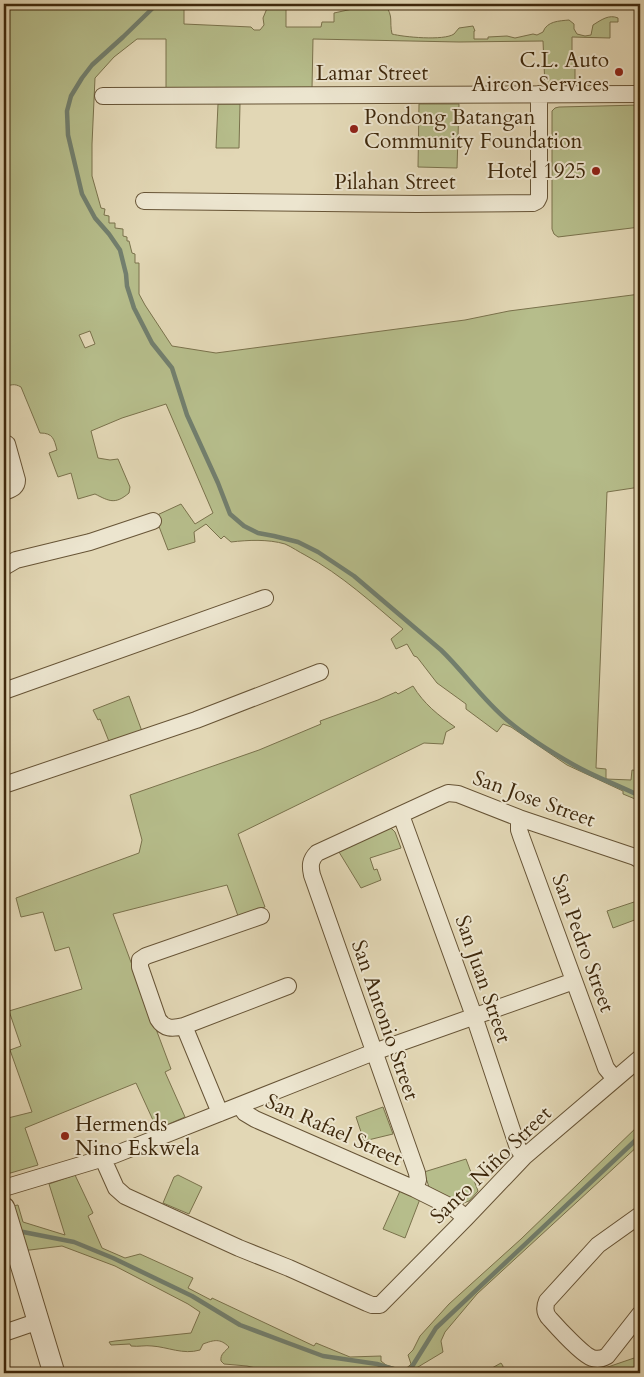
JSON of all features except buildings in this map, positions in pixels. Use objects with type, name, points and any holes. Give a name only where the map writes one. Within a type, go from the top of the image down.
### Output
[{"type":"street","name":"Pilahan Street","points":[[144,201],[416,204],[533,203],[539,197],[539,94]]},
{"type":"street","name":"Lamar Street","points":[[103,96],[640,94]]},
{"type":"street","points":[[4,492],[14,488],[17,484],[7,444]]},
{"type":"street","points":[[4,567],[16,560],[90,542],[152,521]]},
{"type":"street","points":[[4,692],[265,598]]},
{"type":"street","points":[[4,785],[196,720],[320,672]]},
{"type":"street","name":"San Jose Street","points":[[310,864],[317,853],[451,793],[464,796],[519,818],[640,860]]},
{"type":"street","name":"San Juan Street","points":[[401,815],[474,1016],[518,1148],[524,1157]]},
{"type":"street","name":"San Pedro Street","points":[[519,818],[521,836],[574,981],[606,1068],[615,1079]]},
{"type":"street","name":"San Antonio Street","points":[[310,864],[312,875],[417,1173],[418,1180],[415,1189]]},
{"type":"street","points":[[261,916],[146,956],[140,960],[140,967],[158,1019],[160,1023],[170,1028],[184,1026],[288,986]]},
{"type":"street","points":[[4,1188],[103,1159],[374,1052],[574,981]]},
{"type":"street","points":[[184,1026],[220,1113]]},
{"type":"street","name":"Santo Niño Street","points":[[103,1159],[116,1188],[131,1200],[367,1303],[376,1305],[383,1303],[524,1157],[640,1058]]},
{"type":"street","name":"San Rafael Street","points":[[240,1106],[245,1113],[255,1119],[415,1189],[456,1209],[466,1218]]},
{"type":"street","points":[[4,1208],[54,1373]]},
{"type":"street","points":[[640,1215],[598,1245],[547,1302],[545,1308],[550,1320],[589,1357],[596,1359],[607,1356],[640,1314]]},
{"type":"street","points":[[4,1333],[39,1321]]},
{"type":"green space","points":[[4,4],[188,4],[184,9],[184,24],[251,27],[254,30],[260,30],[264,25],[263,18],[268,6],[277,4],[286,4],[286,27],[321,27],[322,22],[334,22],[334,13],[357,8],[360,4],[385,4],[390,16],[392,34],[433,38],[449,36],[454,34],[459,28],[473,26],[475,31],[474,39],[507,36],[515,38],[533,34],[537,35],[543,32],[550,24],[569,20],[574,24],[577,34],[585,36],[591,35],[593,25],[602,20],[608,17],[618,18],[618,22],[610,22],[610,38],[572,37],[575,87],[545,87],[543,41],[459,42],[313,39],[312,89],[166,89],[166,39],[137,39],[114,57],[95,78],[92,176],[101,208],[105,209],[104,215],[109,216],[109,223],[115,223],[115,228],[123,229],[123,236],[127,237],[132,253],[135,254],[135,263],[139,263],[139,294],[172,346],[216,353],[465,320],[509,311],[640,294],[640,487],[607,492],[596,768],[606,769],[606,779],[631,780],[632,770],[640,771],[640,801],[567,765],[511,727],[503,724],[497,732],[466,709],[466,704],[437,683],[417,657],[414,656],[407,644],[396,649],[391,639],[403,629],[344,580],[285,544],[251,540],[231,542],[224,536],[221,539],[206,524],[194,532],[195,542],[168,550],[155,516],[181,504],[195,524],[213,513],[166,404],[122,418],[91,431],[98,458],[118,459],[130,487],[129,493],[120,499],[112,501],[95,494],[78,499],[71,473],[58,477],[49,453],[57,450],[54,440],[48,434],[40,433],[21,387],[11,385],[4,387]],"holes":[[[90,331],[95,344],[85,348],[79,335]]]},
{"type":"green space","points":[[218,104],[240,104],[239,148],[216,148]]},
{"type":"green space","points":[[419,104],[459,104],[457,168],[418,167]]},
{"type":"green space","name":"Hotel 1925","points":[[640,105],[640,227],[558,237],[552,229],[552,111],[559,107]]},
{"type":"green space","points":[[413,686],[432,709],[455,727],[446,732],[443,744],[424,743],[238,834],[265,907],[238,916],[227,885],[113,914],[171,1069],[165,1072],[185,1117],[157,1129],[136,1083],[25,1128],[38,1165],[7,1174],[4,1165],[4,1119],[32,1112],[10,1050],[21,1046],[9,1011],[82,989],[69,947],[55,951],[43,912],[21,917],[16,898],[139,853],[142,840],[130,795],[259,750],[321,724],[320,721],[396,692],[398,694]]},
{"type":"green space","points":[[129,696],[143,734],[110,744],[100,719],[98,720],[93,710]]},
{"type":"green space","points":[[390,828],[395,832],[401,848],[370,858],[374,870],[377,869],[381,880],[361,888],[339,852]]},
{"type":"green space","points":[[640,900],[640,918],[613,928],[607,911]]},
{"type":"green space","points":[[383,1107],[393,1134],[364,1141],[356,1117]]},
{"type":"green space","points":[[640,1124],[640,1144],[477,1294],[445,1332],[441,1341],[443,1352],[413,1370],[412,1373],[401,1373],[382,1368],[378,1373],[278,1373],[247,1366],[224,1364],[221,1361],[221,1357],[229,1347],[223,1342],[217,1341],[203,1344],[200,1350],[188,1352],[152,1346],[131,1346],[130,1344],[111,1345],[109,1342],[191,1333],[200,1312],[115,1266],[62,1246],[25,1250],[12,1206],[18,1205],[23,1222],[65,1235],[49,1184],[75,1175],[93,1213],[88,1216],[102,1248],[125,1258],[140,1254],[193,1278],[188,1288],[314,1346],[316,1343],[350,1357],[381,1356],[381,1361],[386,1365],[404,1370],[411,1364],[408,1355],[413,1350],[420,1336],[449,1304],[521,1239]]},
{"type":"green space","points":[[466,1159],[478,1191],[469,1201],[461,1204],[429,1187],[424,1172]]},
{"type":"green space","points":[[178,1175],[202,1187],[189,1214],[163,1203],[174,1177]]},
{"type":"green space","points":[[400,1191],[420,1199],[405,1238],[383,1229]]},
{"type":"green space","points":[[640,1356],[640,1373],[595,1373],[599,1370]]},
{"type":"green space","points":[[501,1363],[503,1373],[483,1373]]},
{"type":"waterway","points":[[157,4],[92,65],[82,78],[71,96],[67,111],[68,135],[82,194],[95,218],[120,250],[127,286],[134,308],[152,343],[172,368],[187,415],[230,514],[244,526],[258,533],[298,542],[318,552],[354,576],[441,650],[489,703],[515,726],[539,744],[574,765],[640,796]]},
{"type":"waterway","points":[[408,1373],[436,1328],[640,1136]]},
{"type":"waterway","points":[[18,1231],[74,1242],[113,1258],[192,1296],[240,1325],[323,1356],[377,1364],[405,1373]]},
{"type":"place","name":"C.L. Auto Aircon Services","points":[[619,72]]},
{"type":"place","name":"Pondong Batangan Community Foundation","points":[[354,129]]},
{"type":"place","name":"Hotel 1925","points":[[596,171]]},
{"type":"place","name":"Hermends Nino Eskwela","points":[[65,1136]]}]
